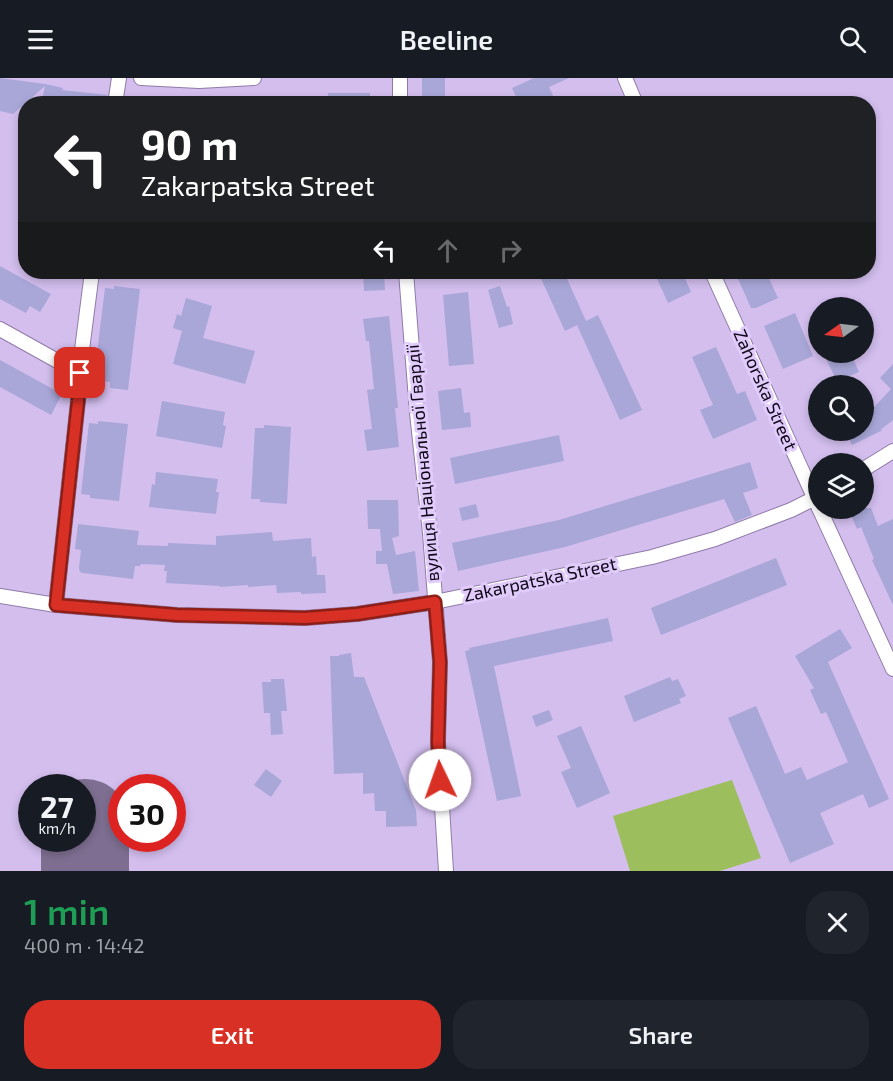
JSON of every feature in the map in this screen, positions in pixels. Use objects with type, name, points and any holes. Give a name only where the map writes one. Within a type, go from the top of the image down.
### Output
[{"type":"street","points":[[116,96],[119,78]]},
{"type":"street","points":[[141,78],[199,81],[254,78]]},
{"type":"street","points":[[400,78],[400,96]]},
{"type":"street","points":[[625,78],[633,96]]},
{"type":"street","points":[[56,605],[91,279]]},
{"type":"street","name":"вулиця Національної Гвардії","points":[[407,279],[440,662],[438,742],[446,871]]},
{"type":"street","name":"Zahorska Street","points":[[714,279],[808,481]]},
{"type":"street","points":[[0,329],[80,373]]},
{"type":"street","points":[[874,463],[893,451]]},
{"type":"street","name":"Zakarpatska Street","points":[[0,596],[56,605],[177,615],[305,618],[357,614],[435,602],[640,560],[736,532],[808,506]]},
{"type":"street","name":"Zahorska Street","points":[[825,519],[893,669]]},
{"type":"green space","points":[[732,780],[761,858],[720,871],[630,871],[613,816]]},
{"type":"building","points":[[0,78],[45,84],[63,88],[62,90],[107,95],[43,96],[45,86],[34,96],[18,96],[18,110],[13,114],[0,111]]},
{"type":"building","points":[[422,78],[445,78],[445,96],[422,96]]},
{"type":"building","points":[[534,78],[569,78],[549,87],[553,96],[516,96],[512,88]]},
{"type":"building","points":[[328,93],[370,93],[370,96],[328,96]]},
{"type":"building","points":[[0,266],[18,276],[18,279],[24,279],[51,294],[40,312],[30,306],[26,313],[0,299]]},
{"type":"building","points":[[363,279],[384,279],[385,290],[364,291]]},
{"type":"building","points":[[541,279],[567,279],[586,321],[598,315],[642,410],[620,420],[577,325],[565,331]]},
{"type":"building","points":[[657,279],[685,279],[691,292],[668,303]]},
{"type":"building","points":[[738,279],[769,279],[778,298],[751,308]]},
{"type":"building","points":[[114,286],[140,289],[128,390],[110,388],[110,382],[94,378],[105,288],[114,289]]},
{"type":"building","points":[[500,286],[507,307],[509,306],[513,324],[499,328],[488,290]]},
{"type":"building","points":[[468,292],[474,364],[449,366],[443,295]]},
{"type":"building","points":[[186,298],[212,306],[203,338],[255,351],[245,384],[173,364],[182,331],[173,328],[177,314],[181,316]]},
{"type":"building","points":[[795,313],[808,344],[808,358],[783,369],[764,326]]},
{"type":"building","points":[[389,316],[398,408],[395,408],[399,447],[367,451],[364,430],[372,429],[367,390],[374,389],[369,341],[366,341],[363,319]]},
{"type":"building","points":[[716,347],[737,394],[745,391],[757,420],[713,439],[700,410],[713,405],[692,357]]},
{"type":"building","points":[[0,360],[62,394],[51,415],[0,387]]},
{"type":"building","points":[[828,363],[855,363],[859,372],[852,375],[834,375]]},
{"type":"building","points":[[893,364],[893,420],[880,430],[883,430],[874,434],[874,407],[891,389],[880,378]]},
{"type":"building","points":[[461,388],[464,413],[470,412],[471,427],[442,430],[438,391]]},
{"type":"building","points":[[162,401],[225,412],[223,425],[226,426],[222,448],[156,436]]},
{"type":"building","points":[[98,421],[128,424],[119,501],[90,498],[90,495],[81,494],[89,423],[98,424]]},
{"type":"building","points":[[264,425],[291,427],[287,504],[251,499],[255,428],[264,428]]},
{"type":"building","points":[[559,435],[564,461],[455,484],[450,458]]},
{"type":"building","points":[[750,462],[758,488],[743,493],[752,515],[735,522],[724,499],[565,547],[458,571],[452,543],[559,520]]},
{"type":"building","points":[[156,472],[218,479],[216,514],[149,507]]},
{"type":"building","points":[[367,500],[398,500],[399,536],[392,538],[396,555],[415,551],[419,591],[393,594],[387,564],[376,564],[376,551],[382,551],[380,529],[368,529]]},
{"type":"building","points":[[476,504],[479,517],[462,521],[459,508]]},
{"type":"building","points":[[874,516],[878,526],[893,519],[893,605],[872,560],[874,559],[861,527],[857,529],[853,519],[874,519]]},
{"type":"building","points":[[78,524],[139,531],[137,545],[168,546],[168,543],[216,545],[216,536],[272,532],[273,541],[311,538],[312,557],[316,556],[317,575],[325,575],[326,593],[277,593],[276,585],[220,587],[166,583],[165,565],[135,566],[133,579],[83,573],[79,568],[81,550],[75,549]]},
{"type":"building","points":[[776,558],[787,585],[661,635],[651,608]]},
{"type":"building","points":[[608,618],[613,641],[494,666],[521,796],[497,801],[465,651],[470,650],[469,648]]},
{"type":"building","points":[[840,629],[852,648],[828,662],[889,799],[869,808],[863,794],[820,813],[834,844],[790,863],[728,718],[756,706],[785,774],[801,767],[807,780],[848,762],[826,712],[821,714],[810,690],[814,688],[795,656]]},
{"type":"building","points":[[351,653],[354,677],[364,677],[416,810],[417,826],[386,827],[386,811],[375,811],[374,793],[363,794],[363,773],[334,774],[330,656]]},
{"type":"building","points":[[670,677],[672,681],[678,679],[686,696],[679,699],[681,703],[634,722],[624,696]]},
{"type":"building","points":[[271,679],[284,679],[287,711],[281,711],[283,734],[271,735],[270,713],[264,713],[262,682],[271,682]]},
{"type":"building","points":[[549,710],[553,720],[536,727],[532,716]]},
{"type":"building","points":[[581,726],[610,793],[577,808],[561,772],[571,768],[557,736]]},
{"type":"building","points":[[266,769],[282,781],[271,797],[254,785]]},
{"type":"runway","points":[[85,852],[85,871]]},
{"type":"route","points":[[80,373],[56,605],[177,615],[305,618],[357,614],[435,602],[440,662],[438,742],[440,780]]}]
